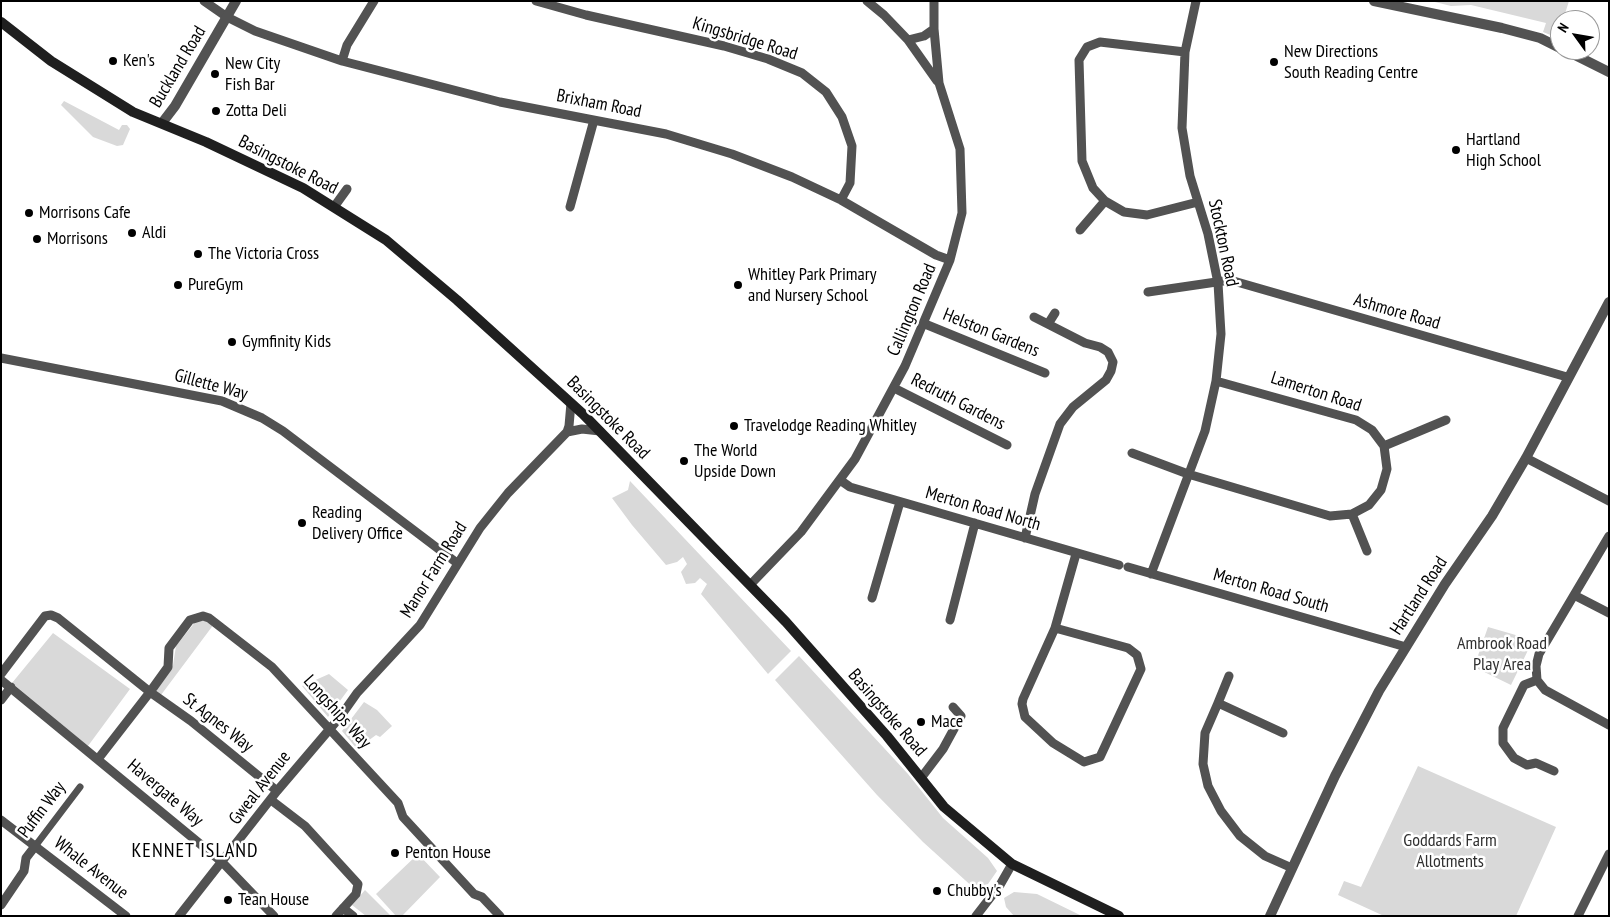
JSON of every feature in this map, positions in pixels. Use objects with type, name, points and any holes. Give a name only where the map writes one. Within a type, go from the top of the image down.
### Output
[{"type":"main road","name":"Basingstoke Road","points":[[1,16],[3,24],[51,62],[132,112],[162,123],[303,188],[386,240],[418,266],[571,402],[600,431],[795,632],[944,807],[1012,864],[1119,916]]},
{"type":"street","name":"Brixham Road","points":[[204,1],[227,17],[255,31],[342,61],[500,102],[666,134],[732,154],[792,177],[842,200],[936,255],[950,260]]},
{"type":"street","name":"Buckland Road","points":[[162,123],[175,106],[236,1]]},
{"type":"street","points":[[342,61],[347,45],[374,1]]},
{"type":"street","name":"Kingsbridge Road","points":[[536,1],[586,15],[724,46],[768,59],[802,73],[826,92],[842,117],[852,146],[850,183],[842,200]]},
{"type":"street","points":[[867,1],[884,15],[908,40],[939,83]]},
{"type":"street","name":"Callington Road","points":[[750,585],[801,532],[859,452],[894,388],[925,324],[950,260],[962,213],[960,149],[939,83],[934,29],[934,1]]},
{"type":"street","name":"Stockton Road","points":[[1151,574],[1204,431],[1216,381],[1221,334],[1218,283],[1190,176],[1182,128],[1185,52],[1196,1]]},
{"type":"street","points":[[1374,1],[1502,28],[1540,38],[1550,43]]},
{"type":"street","points":[[908,40],[924,36],[934,29]]},
{"type":"street","points":[[1185,52],[1100,42],[1087,47],[1079,60],[1082,162],[1093,188],[1105,201],[1124,212],[1147,215],[1198,202]]},
{"type":"street","points":[[1584,60],[1609,72]]},
{"type":"street","points":[[570,207],[594,120]]},
{"type":"street","points":[[334,207],[347,189]]},
{"type":"street","points":[[1080,230],[1105,201]]},
{"type":"street","name":"Ashmore Road","points":[[1148,292],[1230,280],[1567,378]]},
{"type":"street","name":"Hartland Road","points":[[1270,916],[1335,776],[1379,691],[1445,584],[1492,516],[1526,458],[1609,302]]},
{"type":"street","points":[[1048,324],[1055,313]]},
{"type":"street","points":[[1025,538],[1035,494],[1060,424],[1073,407],[1106,380],[1111,371],[1112,362],[1108,352],[1100,347],[1085,343],[1034,317]]},
{"type":"street","name":"Helston Gardens","points":[[925,324],[1046,373]]},
{"type":"street","name":"Gillette Way","points":[[1,358],[222,401],[262,418],[457,563]]},
{"type":"street","name":"Lamerton Road","points":[[1216,381],[1356,420],[1372,430],[1384,446]]},
{"type":"street","name":"Redruth Gardens","points":[[894,388],[1007,445]]},
{"type":"street","points":[[567,432],[570,426],[571,402]]},
{"type":"street","points":[[1132,453],[1188,474],[1330,516],[1352,514],[1369,505],[1381,490],[1387,469],[1384,446],[1446,420]]},
{"type":"street","points":[[567,432],[582,429],[600,431]]},
{"type":"street","name":"Manor Farm Road","points":[[330,727],[357,693],[420,625],[480,528],[508,493],[567,432]]},
{"type":"street","points":[[1526,458],[1609,501]]},
{"type":"street","name":"Merton Road North","points":[[840,480],[850,487],[1076,554],[1123,566]]},
{"type":"street","points":[[872,598],[900,502]]},
{"type":"street","points":[[1352,514],[1367,552]]},
{"type":"street","points":[[950,620],[975,523]]},
{"type":"street","points":[[1609,536],[1539,654],[1536,666],[1537,680],[1545,690],[1609,725]]},
{"type":"street","points":[[1055,628],[1128,648],[1137,655],[1141,669],[1100,757],[1084,762],[1053,743],[1025,717],[1022,704],[1055,628],[1076,554]]},
{"type":"street","name":"Merton Road South","points":[[1123,566],[1406,647]]},
{"type":"street","points":[[1574,595],[1609,613]]},
{"type":"street","points":[[1,674],[45,616],[51,615],[58,618],[150,692],[98,759]]},
{"type":"street","name":"Longships Way","points":[[150,692],[168,667],[169,648],[190,620],[203,616],[218,623],[272,666],[398,803],[403,817],[474,894],[482,897],[500,916]]},
{"type":"street","points":[[1229,676],[1205,733],[1203,764],[1208,786],[1221,811],[1240,836],[1265,856],[1292,868]]},
{"type":"street","name":"Havergate Way","points":[[1,680],[222,862],[274,916]]},
{"type":"street","points":[[1537,680],[1524,686],[1503,728],[1503,743],[1514,758],[1527,765],[1536,762],[1554,770]]},
{"type":"street","points":[[1,700],[11,687]]},
{"type":"street","name":"St Agnes Way","points":[[150,692],[161,698],[278,791]]},
{"type":"street","points":[[1218,703],[1283,733]]},
{"type":"street","points":[[921,778],[943,748],[961,716],[953,707]]},
{"type":"street","name":"Gweal Avenue","points":[[179,916],[330,727]]},
{"type":"street","name":"Puffin Way","points":[[1,905],[24,871],[26,858],[80,787]]},
{"type":"street","points":[[271,800],[305,826],[358,884],[356,894],[336,916]]},
{"type":"street","name":"Whale Avenue","points":[[1,820],[126,916]]},
{"type":"street","points":[[1578,916],[1609,854]]},
{"type":"street","points":[[976,916],[1000,885],[1012,864]]},
{"type":"street","points":[[343,908],[353,916]]},
{"type":"green space","points":[[1431,1],[1569,1],[1566,10],[1550,10],[1550,35],[1543,32],[1546,23],[1471,5],[1451,6]]},
{"type":"green space","points":[[64,101],[119,130],[122,125],[127,125],[130,129],[123,145],[117,146],[93,137],[61,105]]},
{"type":"green space","points":[[630,481],[791,651],[768,674],[701,594],[707,584],[700,578],[695,583],[686,584],[681,572],[687,564],[683,557],[677,562],[666,565],[612,498],[628,490]]},
{"type":"green space","points":[[207,618],[214,624],[161,695],[157,692],[157,687],[173,665],[176,646],[196,621]]},
{"type":"green space","name":"Ambrook Road Play Area","points":[[1488,627],[1533,640],[1511,685],[1474,667]]},
{"type":"green space","points":[[53,633],[130,689],[88,746],[12,683]]},
{"type":"green space","points":[[799,656],[908,774],[943,818],[988,858],[997,871],[988,884],[976,890],[923,842],[877,795],[775,680]]},
{"type":"green space","points":[[329,674],[348,690],[328,717],[302,686]]},
{"type":"green space","points":[[364,702],[377,710],[392,726],[380,737],[376,735],[357,749],[342,731]]},
{"type":"green space","name":"Goddards Farm Allotments","points":[[1418,766],[1556,827],[1516,916],[1384,916],[1338,895],[1344,881],[1361,887]]},
{"type":"green space","points":[[418,854],[440,877],[402,916],[396,916],[376,894]]},
{"type":"green space","points":[[365,890],[391,916],[366,916],[352,905]]},
{"type":"green space","points":[[1014,892],[1037,894],[1082,916],[1014,916],[1006,907],[1004,898]]},
{"type":"place","name":"Ken's","points":[[113,61]]},
{"type":"place","name":"New Directions South Reading Centre","points":[[1274,62]]},
{"type":"place","name":"New City Fish Bar","points":[[215,74]]},
{"type":"place","name":"Zotta Deli","points":[[216,111]]},
{"type":"place","name":"Hartland High School","points":[[1456,150]]},
{"type":"place","name":"Morrisons Cafe","points":[[29,213]]},
{"type":"place","name":"Aldi","points":[[132,233]]},
{"type":"place","name":"Morrisons","points":[[37,239]]},
{"type":"place","name":"The Victoria Cross","points":[[198,254]]},
{"type":"place","name":"PureGym","points":[[178,285]]},
{"type":"place","name":"Whitley Park Primary and Nursery School","points":[[738,285]]},
{"type":"place","name":"Gymfinity Kids","points":[[232,342]]},
{"type":"place","name":"Travelodge Reading Whitley","points":[[734,426]]},
{"type":"place","name":"The World Upside Down","points":[[684,461]]},
{"type":"place","name":"Reading Delivery Office","points":[[302,523]]},
{"type":"place","name":"Mace","points":[[921,722]]},
{"type":"place","name":"Penton House","points":[[395,853]]},
{"type":"place","name":"Chubby's","points":[[937,891]]},
{"type":"place","name":"Tean House","points":[[228,900]]},
{"type":"district","name":"KENNET ISLAND","points":[[195,851]]}]
